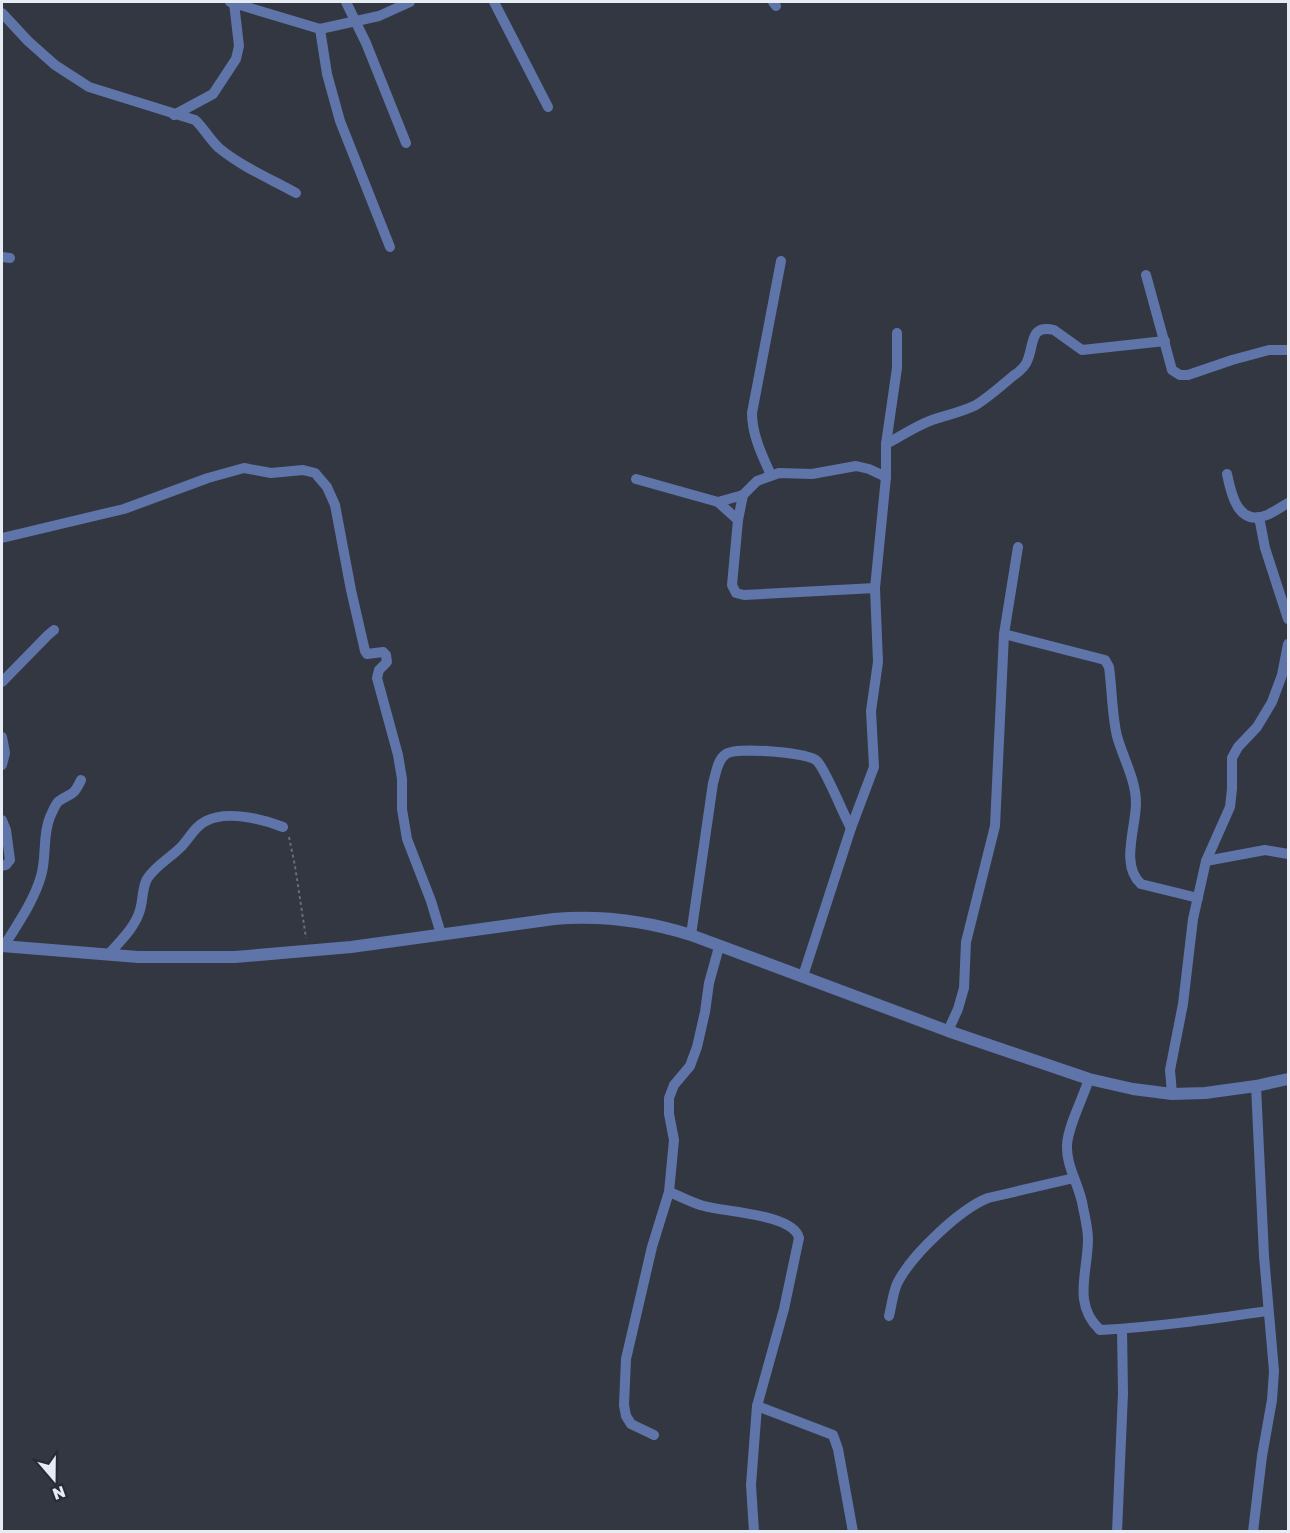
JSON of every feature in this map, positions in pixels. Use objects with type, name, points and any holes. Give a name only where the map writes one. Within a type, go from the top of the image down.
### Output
[{"type":"street","points":[[174,115],[213,94],[236,58],[239,46],[232,2],[320,29],[379,16],[410,2]]},
{"type":"street","points":[[346,2],[366,43],[406,143]]},
{"type":"street","points":[[494,2],[548,107]]},
{"type":"street","points":[[2,12],[28,41],[55,65],[89,87],[195,120],[209,138],[237,160],[296,193]]},
{"type":"street","points":[[320,29],[327,74],[340,122],[390,247]]},
{"type":"street","points":[[771,475],[755,438],[752,413],[782,261]]},
{"type":"street","points":[[1146,275],[1172,369],[1184,375],[1269,350],[1288,350]]},
{"type":"street","points":[[886,444],[932,420],[950,416],[977,404],[1015,375],[1028,361],[1037,332],[1048,328],[1054,330],[1077,349],[1082,350],[1165,341]]},
{"type":"street","points":[[803,976],[850,828],[874,767],[871,711],[878,662],[875,588],[886,477],[886,444],[897,368],[897,333]]},
{"type":"street","points":[[718,502],[743,495],[757,481],[771,475],[812,474],[856,466],[886,477]]},
{"type":"street","points":[[2,538],[124,508],[208,477],[244,468],[271,473],[303,470],[315,473],[327,487],[335,505],[365,651],[367,654],[383,652],[386,655],[387,662],[379,670],[377,678],[398,755],[406,839],[431,901],[441,934]]},
{"type":"street","points":[[1227,474],[1233,500],[1240,511],[1246,515],[1259,517],[1267,515],[1288,503]]},
{"type":"street","points":[[636,480],[718,502],[738,520]]},
{"type":"street","points":[[743,495],[738,520],[732,585],[736,593],[744,595],[875,588]]},
{"type":"street","points":[[1259,517],[1265,548],[1288,620]]},
{"type":"street","points":[[948,1031],[958,1010],[964,988],[966,942],[995,826],[1004,634],[1018,547]]},
{"type":"street","points":[[2,682],[54,630]]},
{"type":"street","points":[[1004,634],[1105,660],[1110,667],[1116,734],[1128,766],[1136,800],[1131,848],[1132,870],[1135,878],[1141,884],[1198,898]]},
{"type":"street","points":[[1172,1094],[1170,1070],[1183,1004],[1193,920],[1206,861],[1230,807],[1234,753],[1257,727],[1272,702],[1282,675],[1288,644]]},
{"type":"street","points":[[2,737],[5,753],[2,765]]},
{"type":"street","points":[[691,935],[713,783],[720,761],[728,753],[738,751],[782,753],[806,755],[817,760],[850,828]]},
{"type":"street","points":[[81,780],[75,792],[57,802],[50,816],[44,831],[45,855],[40,878],[25,912],[3,946],[138,957],[235,957],[351,947],[572,917],[616,920],[661,926],[691,935],[948,1031],[1089,1079],[1133,1089],[1172,1094],[1205,1093],[1288,1079]]},
{"type":"street","points":[[108,955],[134,924],[140,911],[146,881],[154,870],[181,847],[197,827],[207,820],[222,817],[267,820],[283,827]]},
{"type":"street","points":[[2,820],[6,830],[10,860],[2,866]]},
{"type":"street","points":[[1206,861],[1265,850],[1288,854]]},
{"type":"street","points":[[654,1435],[631,1424],[626,1416],[624,1405],[626,1359],[652,1247],[669,1192],[674,1140],[669,1114],[669,1098],[674,1085],[690,1066],[697,1047],[709,983],[719,947]]},
{"type":"street","points":[[1089,1079],[1067,1142],[1067,1156],[1082,1197],[1088,1238],[1083,1286],[1085,1306],[1092,1322],[1100,1330],[1122,1329],[1171,1325],[1268,1311]]},
{"type":"street","points":[[1253,1532],[1274,1371],[1268,1311],[1256,1086]]},
{"type":"street","points":[[889,1316],[898,1281],[926,1246],[968,1208],[988,1198],[1074,1178]]},
{"type":"street","points":[[669,1192],[702,1206],[745,1212],[794,1227],[799,1238],[757,1406],[751,1485],[754,1532]]},
{"type":"street","points":[[1117,1532],[1123,1393],[1122,1329]]},
{"type":"street","points":[[757,1406],[833,1435],[838,1449],[853,1532]]},
{"type":"path","points":[[283,827],[291,840],[308,951]]}]
